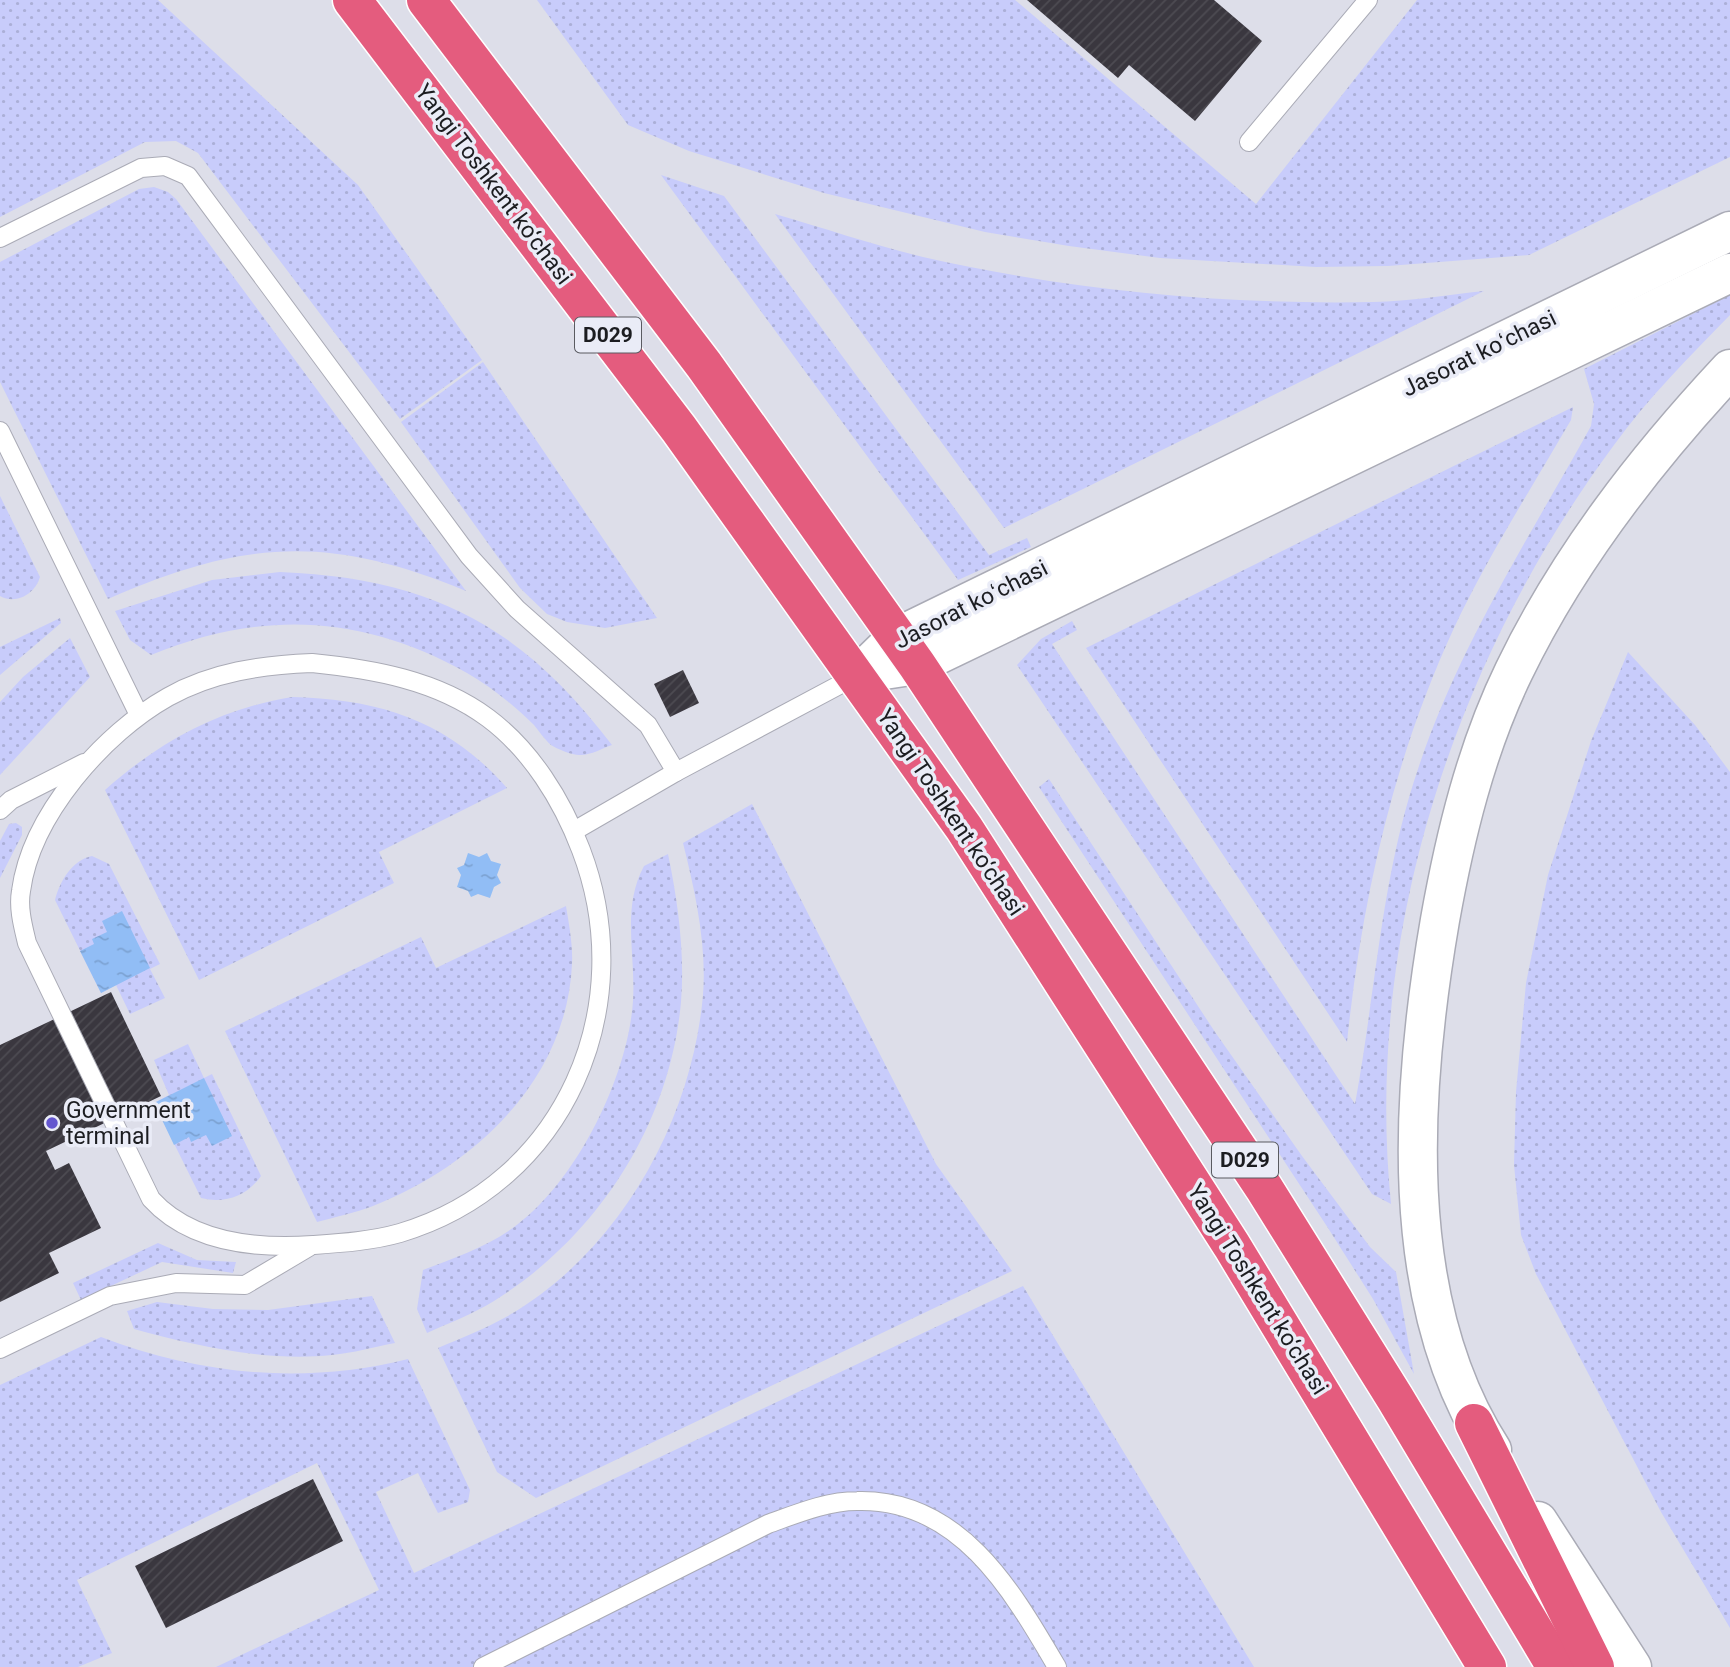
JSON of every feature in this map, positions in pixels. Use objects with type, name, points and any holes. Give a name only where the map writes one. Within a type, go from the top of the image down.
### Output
[{"type":"highway","name":"Yangi Toshkent ko‘chasi","points":[[352,0],[679,429],[858,675],[964,828],[1232,1246],[1488,1667]]},
{"type":"highway","name":"D029","points":[[426,0],[704,365],[907,651],[1264,1188],[1395,1398],[1556,1667]]},
{"type":"highway","points":[[1474,1423],[1595,1667]]},
{"type":"highway","points":[[1521,1609],[1571,1667]]},
{"type":"main road","name":"Jasorat koʻchasi","points":[[858,675],[1730,231]]},
{"type":"main road","name":"Jasorat koʻchasi","points":[[907,651],[1730,274]]},
{"type":"main road","points":[[1632,1667],[1474,1423],[1447,1354],[1437,1319],[1424,1243],[1419,1177],[1418,1125],[1425,1018],[1444,899],[1464,809],[1513,673],[1553,599],[1598,529],[1644,468],[1730,369]]},
{"type":"lane","points":[[1249,142],[1368,0]]},
{"type":"lane","points":[[0,238],[141,167],[165,166],[188,176],[469,556],[517,609],[648,725],[677,772]]},
{"type":"lane","points":[[0,431],[139,715]]},
{"type":"lane","points":[[312,663],[357,668],[404,679],[451,695],[496,725],[520,747],[550,787],[574,831],[592,878],[601,927],[602,981],[595,1030],[584,1064],[558,1116],[525,1156],[487,1190],[445,1215],[400,1233],[353,1243],[312,1245],[260,1245],[197,1233],[164,1213],[150,1199],[27,943],[20,904],[27,865],[61,797],[93,758],[128,722],[139,715],[170,696],[217,676],[267,665],[312,663]]},
{"type":"lane","points":[[574,831],[677,772],[858,675]]},
{"type":"lane","points":[[0,810],[11,800],[93,758]]},
{"type":"lane","points":[[0,1349],[87,1305],[134,1289],[176,1283],[246,1285],[312,1245]]},
{"type":"lane","points":[[483,1667],[768,1524],[811,1509],[855,1500],[880,1502],[924,1516],[978,1551],[1004,1582],[1057,1667]]},
{"type":"shaded area","points":[[0,0],[158,0],[358,185],[482,360],[400,419],[198,153],[176,141],[145,142],[0,217]]},
{"type":"shaded area","points":[[537,0],[1015,0],[1256,204],[1417,0],[1730,0],[1730,157],[1529,255],[1388,266],[1316,267],[1160,258],[985,232],[824,193],[689,151],[628,125]]},
{"type":"shaded area","points":[[661,175],[724,196],[989,555],[1027,538],[1031,547],[958,580]]},
{"type":"shaded area","points":[[154,187],[168,192],[176,199],[466,591],[371,560],[328,553],[286,552],[244,556],[201,565],[156,579],[108,599],[0,382],[0,262],[139,189]]},
{"type":"shaded area","points":[[775,214],[923,257],[1090,287],[1203,298],[1317,302],[1373,302],[1484,291],[1004,528]]},
{"type":"shaded area","points":[[1730,295],[1730,315],[1641,411],[1614,445],[1557,529],[1508,617],[1466,709],[1432,805],[1408,903],[1392,1002],[1386,1103],[1391,1204],[1372,1194],[1017,665],[1041,639],[1072,621],[1077,630],[1052,644],[1355,1104],[1388,891],[1406,807],[1454,677],[1497,592],[1591,426],[1594,404],[1584,369]]},
{"type":"shaded area","points":[[483,362],[657,618],[605,628],[567,622],[547,614],[520,588],[401,422]]},
{"type":"shaded area","points":[[1573,407],[1571,420],[1467,601],[1414,728],[1397,779],[1371,883],[1347,1042],[1086,648]]},
{"type":"shaded area","points":[[0,496],[40,577],[29,593],[12,599],[0,596]]},
{"type":"shaded area","points":[[280,572],[334,576],[382,585],[427,598],[468,616],[507,639],[543,668],[578,703],[612,745],[581,755],[557,748],[518,710],[476,678],[428,653],[389,639],[311,625],[272,625],[192,640],[151,655],[130,640],[115,611],[212,580]]},
{"type":"shaded area","points":[[60,618],[61,623],[0,675],[0,647]]},
{"type":"shaded area","points":[[70,638],[90,677],[0,775],[0,702],[23,677]]},
{"type":"shaded area","points":[[1628,652],[1695,725],[1730,772],[1730,1628],[1661,1512],[1536,1274],[1521,1235],[1514,1165],[1516,1092],[1526,983],[1548,875],[1591,741]]},
{"type":"shaded area","points":[[292,697],[354,703],[410,718],[461,746],[507,788],[379,852],[394,883],[199,980],[105,790],[147,757],[191,730],[240,710]]},
{"type":"shaded area","points":[[1049,779],[1215,1032],[1302,1156],[1370,1247],[1396,1272],[1414,1374],[1373,1299],[1328,1228],[1039,787]]},
{"type":"shaded area","points":[[752,804],[936,1164],[1012,1271],[536,1498],[497,1472],[438,1348],[506,1317],[546,1290],[583,1257],[615,1220],[643,1179],[666,1135],[683,1089],[696,1042],[703,995],[702,938],[683,843]]},
{"type":"shaded area","points":[[16,823],[22,827],[22,835],[0,878],[0,841],[9,824]]},
{"type":"shaded area","points":[[668,854],[680,928],[681,1002],[674,1047],[662,1091],[644,1133],[622,1173],[596,1210],[566,1244],[494,1301],[427,1333],[417,1309],[423,1270],[484,1245],[518,1224],[561,1180],[596,1123],[621,1061],[629,1030],[633,1001],[631,915],[637,882],[644,866]]},
{"type":"shaded area","points":[[92,856],[109,864],[160,964],[150,969],[165,998],[130,1014],[116,985],[101,993],[55,900],[68,872],[78,862]]},
{"type":"shaded area","points":[[566,906],[572,964],[566,1006],[553,1045],[534,1081],[509,1113],[479,1142],[411,1189],[366,1208],[317,1222],[225,1031],[421,937],[436,968]]},
{"type":"shaded area","points":[[188,1044],[204,1078],[212,1074],[261,1176],[249,1189],[235,1197],[219,1200],[201,1198],[154,1103],[169,1095],[154,1060]]},
{"type":"shaded area","points":[[158,1243],[197,1260],[236,1262],[233,1273],[162,1262],[81,1300],[73,1283]]},
{"type":"shaded area","points":[[1023,1286],[1254,1667],[216,1667],[379,1590],[317,1463],[77,1580],[112,1653],[78,1667],[0,1667],[0,1385],[101,1337],[177,1360],[253,1372],[330,1372],[408,1359],[470,1490],[468,1502],[438,1513],[418,1473],[376,1492],[414,1573]]},
{"type":"shaded area","points":[[372,1296],[395,1343],[340,1354],[307,1357],[207,1347],[134,1329],[127,1311],[157,1302],[213,1309],[268,1310]]},
{"type":"water","points":[[468,853],[479,857],[487,853],[491,861],[501,864],[497,875],[501,883],[494,887],[490,898],[478,894],[471,897],[468,891],[457,887],[461,875],[457,868],[464,865]]},
{"type":"water","points":[[122,911],[150,968],[101,993],[80,951],[94,944],[92,939],[107,932],[102,921]]},
{"type":"water","points":[[204,1078],[232,1136],[212,1146],[206,1135],[191,1142],[189,1137],[174,1145],[154,1103]]},
{"type":"building","points":[[1027,0],[1214,0],[1262,41],[1195,121],[1129,65],[1118,78]]},
{"type":"building","points":[[683,670],[699,703],[670,717],[654,684]]},
{"type":"building","name":"Government terminal","points":[[111,992],[161,1096],[46,1151],[55,1170],[69,1163],[101,1228],[49,1253],[59,1273],[0,1302],[0,1045]]},
{"type":"building","points":[[313,1479],[343,1541],[166,1628],[135,1566]]},
{"type":"place","name":"Government terminal","points":[[52,1123]]}]
